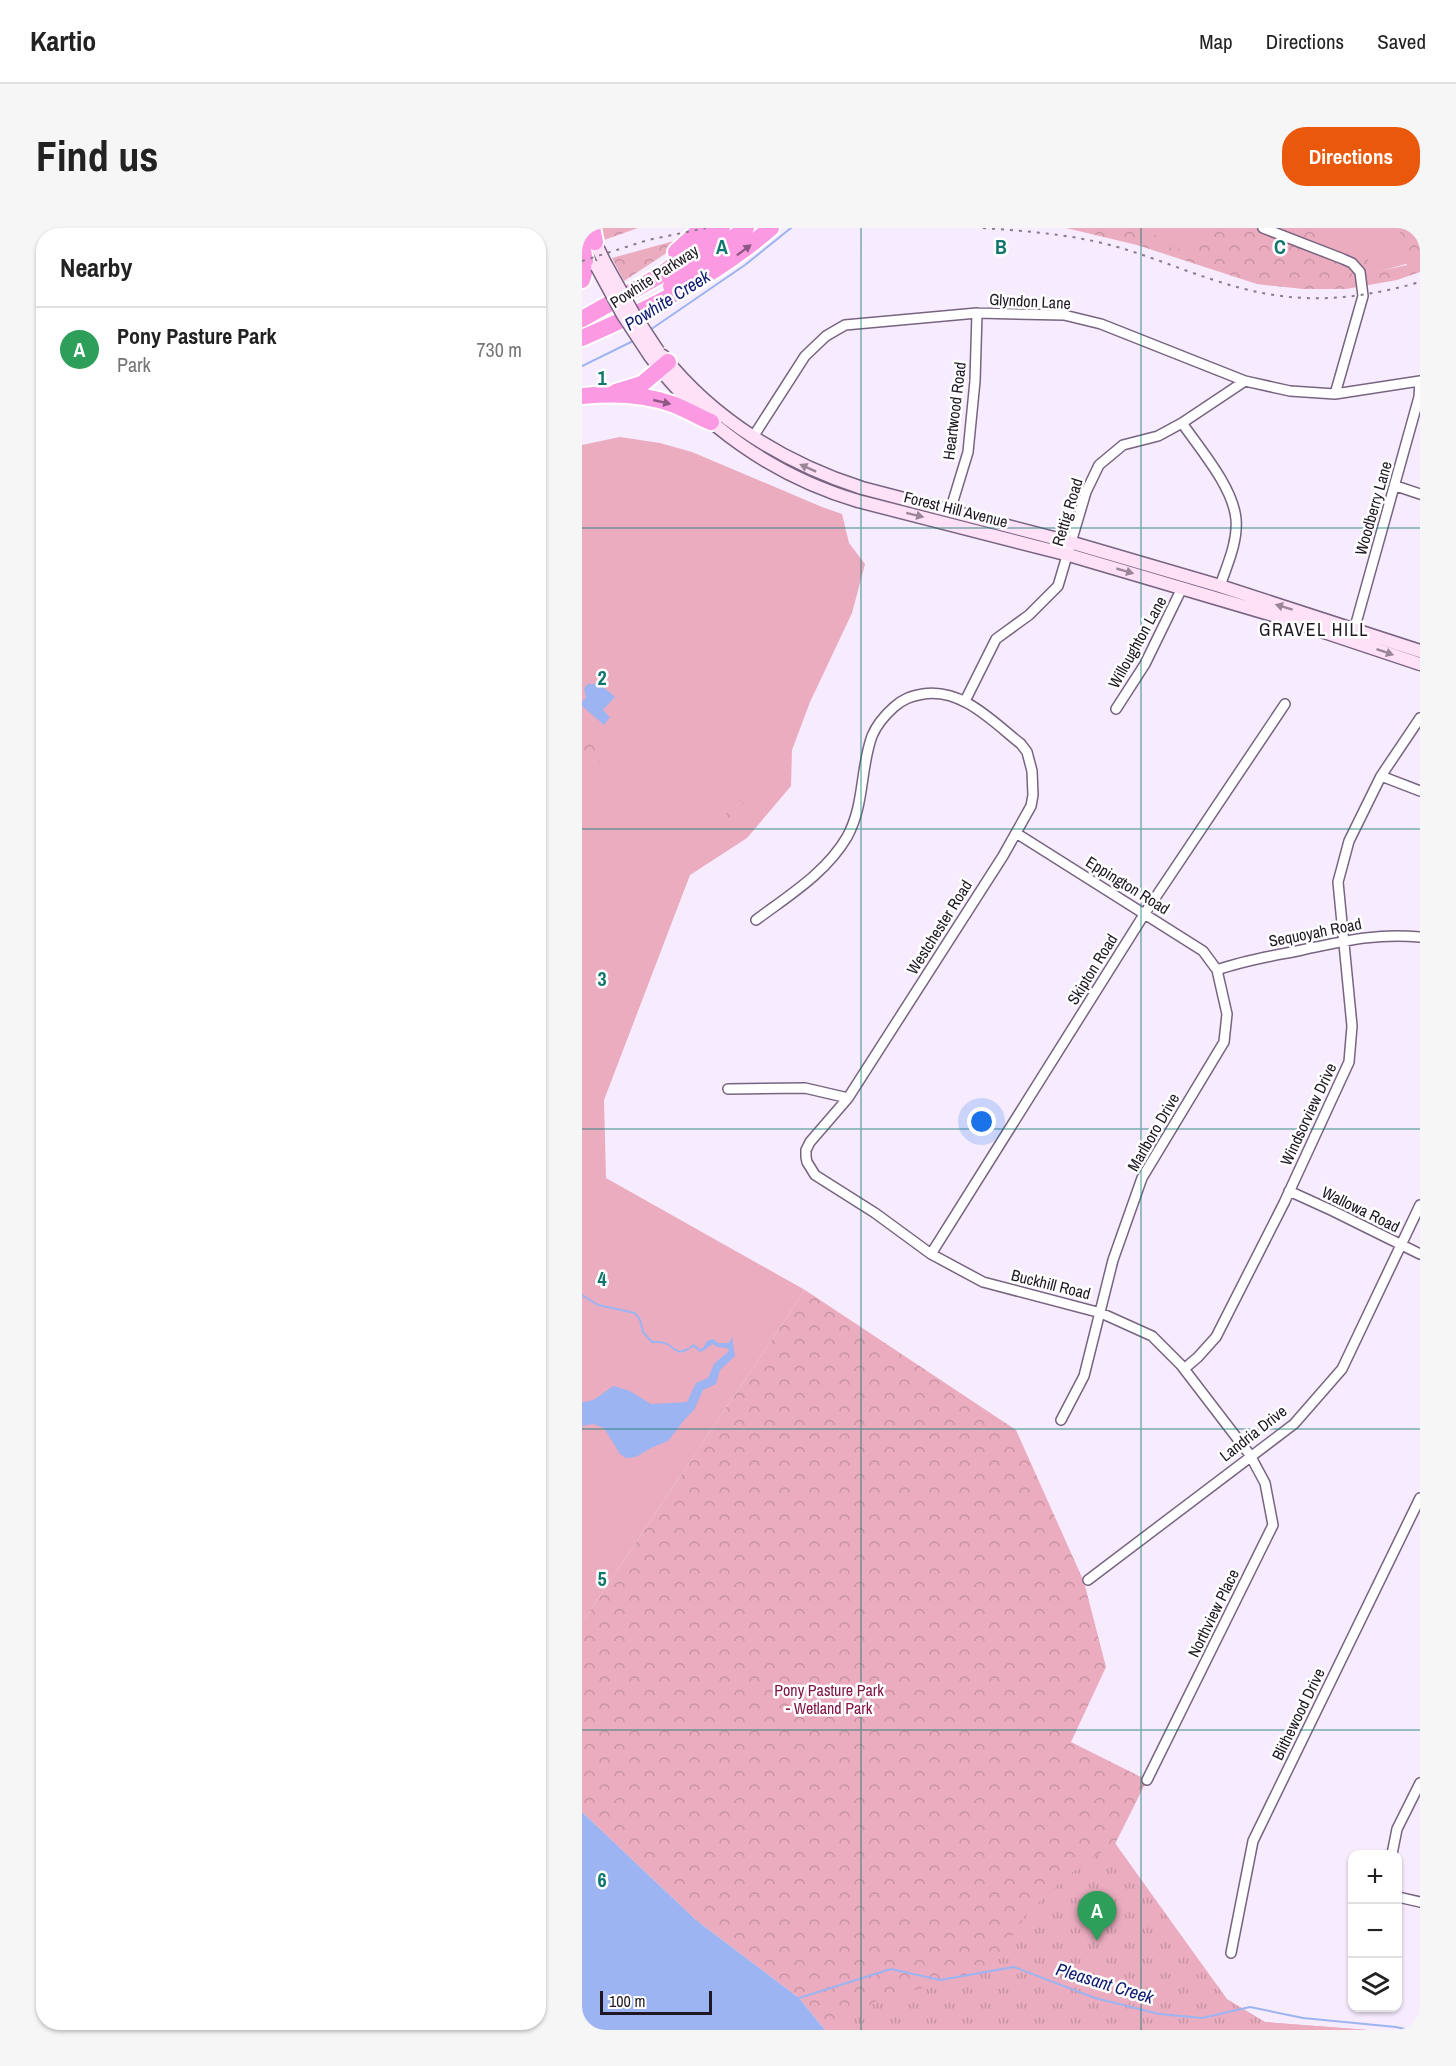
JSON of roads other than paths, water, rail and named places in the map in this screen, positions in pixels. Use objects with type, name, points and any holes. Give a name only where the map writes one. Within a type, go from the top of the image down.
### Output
[{"type":"highway","points":[[582,308],[663,262],[681,249],[702,228]]},
{"type":"highway","name":"Powhite Parkway","points":[[582,319],[659,276],[722,228]]},
{"type":"highway","points":[[640,311],[746,228]]},
{"type":"highway","name":"Powhite Parkway","points":[[582,338],[675,296],[732,259],[771,228]]},
{"type":"highway","points":[[582,280],[586,266],[588,237]]},
{"type":"highway","points":[[582,396],[609,394],[642,384],[659,359]]},
{"type":"highway","points":[[609,394],[668,403],[711,422]]},
{"type":"main road","name":"Forest Hill Avenue","points":[[588,237],[601,265],[633,313],[659,359],[711,422],[760,459],[827,491],[879,507],[1071,549],[1220,586],[1353,635],[1420,664]]},
{"type":"main road","name":"Forest Hill Avenue","points":[[659,359],[709,404],[753,437],[787,458],[827,476],[1071,549],[1182,588],[1420,651]]},
{"type":"street","points":[[1263,228],[1352,263],[1360,272],[1364,296],[1335,394]]},
{"type":"street","name":"Glyndon Lane","points":[[753,437],[805,356],[835,330],[845,325],[977,313],[1064,315],[1101,324],[1245,381],[1290,391],[1335,394],[1420,381]]},
{"type":"street","name":"Heartwood Road","points":[[950,511],[968,452],[975,381],[977,313]]},
{"type":"street","name":"Rettig Road","points":[[965,701],[996,639],[1029,615],[1058,586],[1071,549],[1086,492],[1099,465],[1123,445],[1158,436],[1182,423],[1245,381]]},
{"type":"street","name":"Woodberry Lane","points":[[1353,635],[1419,397],[1420,381]]},
{"type":"street","points":[[1182,423],[1224,484],[1236,519],[1234,544],[1220,586]]},
{"type":"street","points":[[1395,486],[1420,494]]},
{"type":"street","name":"Willoughton Lane","points":[[1116,709],[1151,654],[1182,588]]},
{"type":"street","points":[[756,920],[810,879],[823,867],[846,838],[861,803],[872,736],[888,712],[908,697],[920,694],[936,692],[956,696],[965,701]]},
{"type":"street","name":"Westchester Road","points":[[815,1175],[807,1162],[806,1150],[810,1142],[848,1098],[1031,806],[1032,771],[1027,753],[1021,744],[965,701]]},
{"type":"street","name":"Skipton Road","points":[[931,1254],[1145,913],[1285,704]]},
{"type":"street","name":"Windsorview Drive","points":[[1184,1369],[1216,1337],[1289,1191],[1349,1062],[1352,1026],[1338,882],[1348,841],[1381,776],[1420,718]]},
{"type":"street","points":[[1381,776],[1420,792]]},
{"type":"street","name":"Eppington Road","points":[[1016,833],[1203,951],[1217,970]]},
{"type":"street","name":"Sequoyah Road","points":[[1217,970],[1238,962],[1345,940],[1389,935],[1420,937]]},
{"type":"street","name":"Marlboro Drive","points":[[1061,1420],[1084,1376],[1113,1260],[1142,1178],[1224,1042],[1227,1014],[1217,970]]},
{"type":"street","points":[[728,1089],[805,1088],[848,1098]]},
{"type":"street","name":"Buckhill Road","points":[[815,1175],[875,1213],[931,1254],[983,1282],[1101,1313],[1152,1336],[1184,1369],[1250,1455]]},
{"type":"street","name":"Wallowa Road","points":[[1289,1191],[1420,1254]]},
{"type":"street","name":"Landria Drive","points":[[1088,1580],[1250,1455],[1294,1424],[1342,1369],[1420,1205]]},
{"type":"street","name":"Northview Place","points":[[1147,1780],[1273,1525],[1265,1483],[1250,1455]]},
{"type":"street","name":"Blithewood Drive","points":[[1231,1953],[1253,1841],[1420,1498]]},
{"type":"street","points":[[1393,1850],[1397,1829],[1420,1783]]},
{"type":"street","points":[[1402,1898],[1420,1902]]},
{"type":"water","points":[[589,683],[600,684],[615,697],[603,710],[610,717],[604,725],[582,706],[586,697],[584,688]]},
{"type":"water","points":[[732,1337],[735,1356],[720,1370],[716,1384],[703,1390],[694,1410],[668,1441],[636,1457],[626,1458],[620,1454],[604,1428],[593,1424],[582,1426],[582,1402],[596,1399],[614,1386],[630,1391],[651,1404],[687,1402],[696,1383],[708,1378],[714,1364],[729,1351],[727,1348],[713,1344],[701,1352],[693,1347],[689,1349],[689,1347],[694,1344],[700,1349],[703,1348],[707,1341],[713,1339],[718,1343],[729,1343]]},
{"type":"water","points":[[582,1812],[696,1920],[799,1998],[825,2030],[582,2030]]},
{"type":"waterway","name":"Powhite Creek","points":[[650,330],[745,265],[791,228]]},
{"type":"waterway","name":"Powhite Creek","points":[[582,366],[635,340]]},
{"type":"waterway","points":[[582,1295],[598,1305],[635,1313],[640,1320],[643,1332],[652,1342],[665,1343],[677,1351],[688,1349]]},
{"type":"waterway","name":"Pleasant Creek","points":[[799,1998],[891,1969],[940,1980],[1014,1967],[1095,1998],[1159,2014],[1202,2018],[1250,2007],[1303,2018],[1409,2030]]},
{"type":"railway","points":[[582,261],[648,240],[706,228]]},
{"type":"railway","points":[[983,228],[1094,241],[1201,276],[1267,294],[1292,297],[1341,297],[1367,294],[1420,282]]},
{"type":"place","name":"Pony Pasture Park","points":[[1097,1941]]},
{"type":"district","name":"GRAVEL HILL","points":[[1314,629]]},
{"type":"park label","name":"Pony Pasture Park - Wetland Park","points":[[829,1699]]}]
